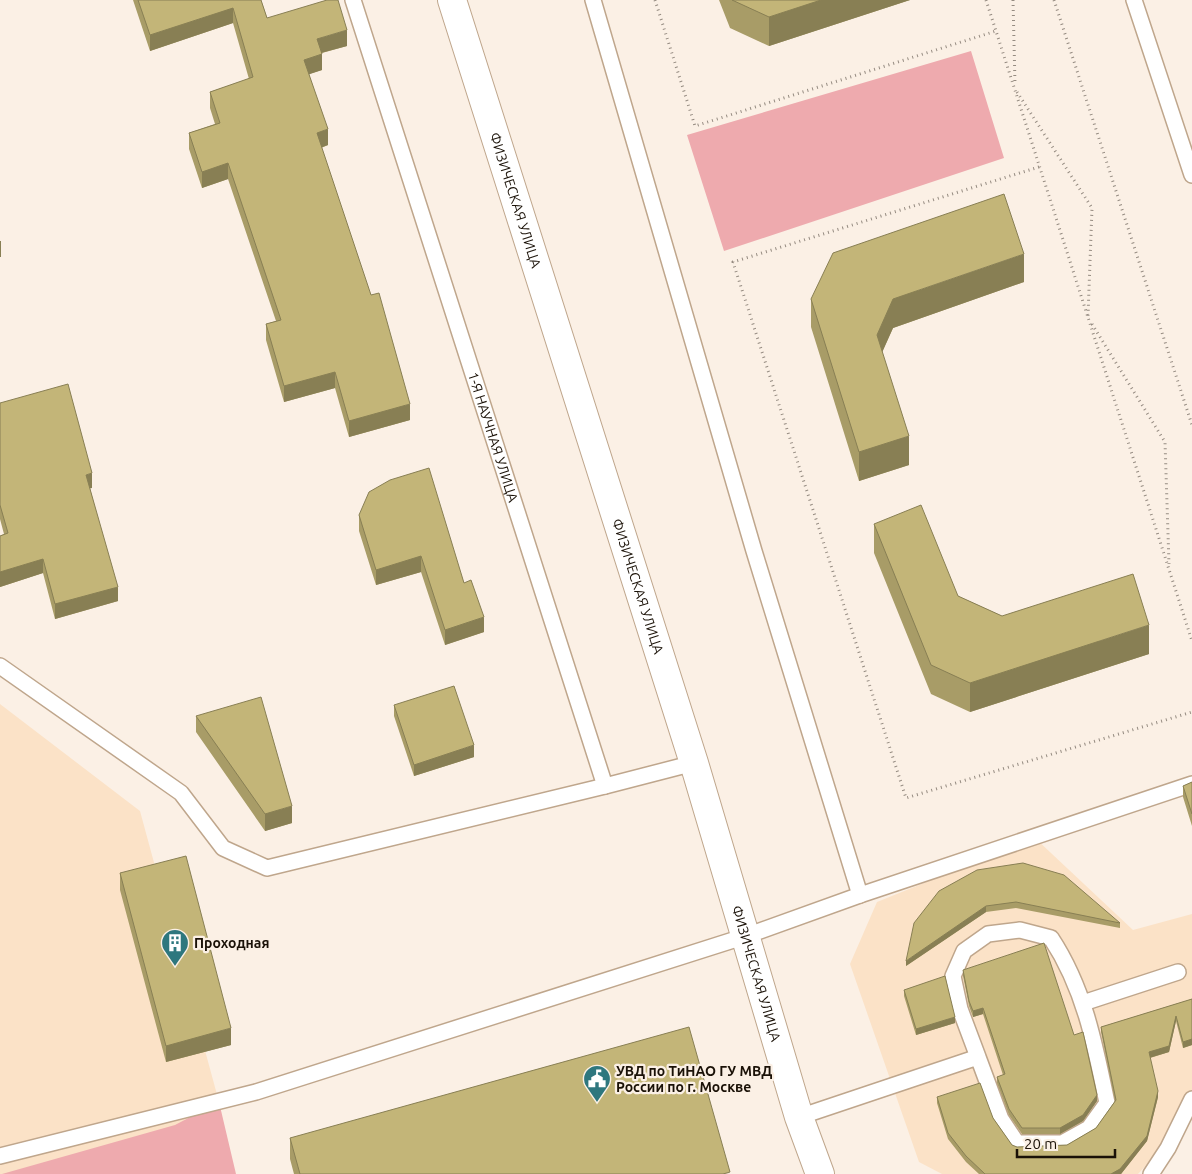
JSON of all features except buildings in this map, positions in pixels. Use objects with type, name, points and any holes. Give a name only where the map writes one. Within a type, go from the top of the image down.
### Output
[{"type":"street","name":"ФИЗИЧЕСКАЯ УЛИЦА","points":[[452,0],[694,764],[799,1117],[820,1174]]},
{"type":"lane","name":"1-Я НАУЧНАЯ УЛИЦА","points":[[353,0],[605,786]]},
{"type":"lane","points":[[593,0],[754,551],[860,895]]},
{"type":"lane","points":[[1134,0],[1192,176]]},
{"type":"lane","points":[[0,666],[181,793],[223,848],[267,868],[694,764]]},
{"type":"lane","points":[[0,1156],[256,1092],[746,936],[860,895],[1192,784]]},
{"type":"lane","points":[[1020,930],[1051,938],[1066,960],[1083,1003],[1097,1054],[1107,1103],[1089,1128],[1062,1143],[1017,1143],[1001,1119],[978,1057],[960,1009],[953,976],[964,951],[988,934],[1020,930]]},
{"type":"lane","points":[[1083,1003],[1178,972]]},
{"type":"lane","points":[[799,1117],[978,1057]]},
{"type":"lane","points":[[1152,1174],[1168,1148],[1192,1099]]},
{"type":"path","points":[[655,0],[695,126],[996,31]]},
{"type":"path","points":[[986,0],[1192,641]]},
{"type":"path","points":[[1013,0],[1015,89],[1092,208],[1088,319],[1165,442],[1169,570]]},
{"type":"path","points":[[1054,0],[1192,426]]},
{"type":"path","points":[[1039,167],[733,262],[906,798],[1192,712]]},
{"type":"shaded area","points":[[971,51],[1004,158],[724,251],[687,135]]},
{"type":"shaded area","points":[[0,704],[140,811],[219,1102],[234,1174],[0,1174]]},
{"type":"shaded area","points":[[1035,838],[1133,930],[1192,914],[1192,1115],[1138,1174],[942,1174],[919,1162],[850,964],[877,902]]},
{"type":"shaded area","points":[[219,1102],[236,1174],[2,1174],[175,1125]]},
{"type":"place","name":"Проходная","points":[[175,967]]},
{"type":"place","name":"УВД по ТиНАО ГУ МВД России по г. Москве","points":[[597,1103]]}]
